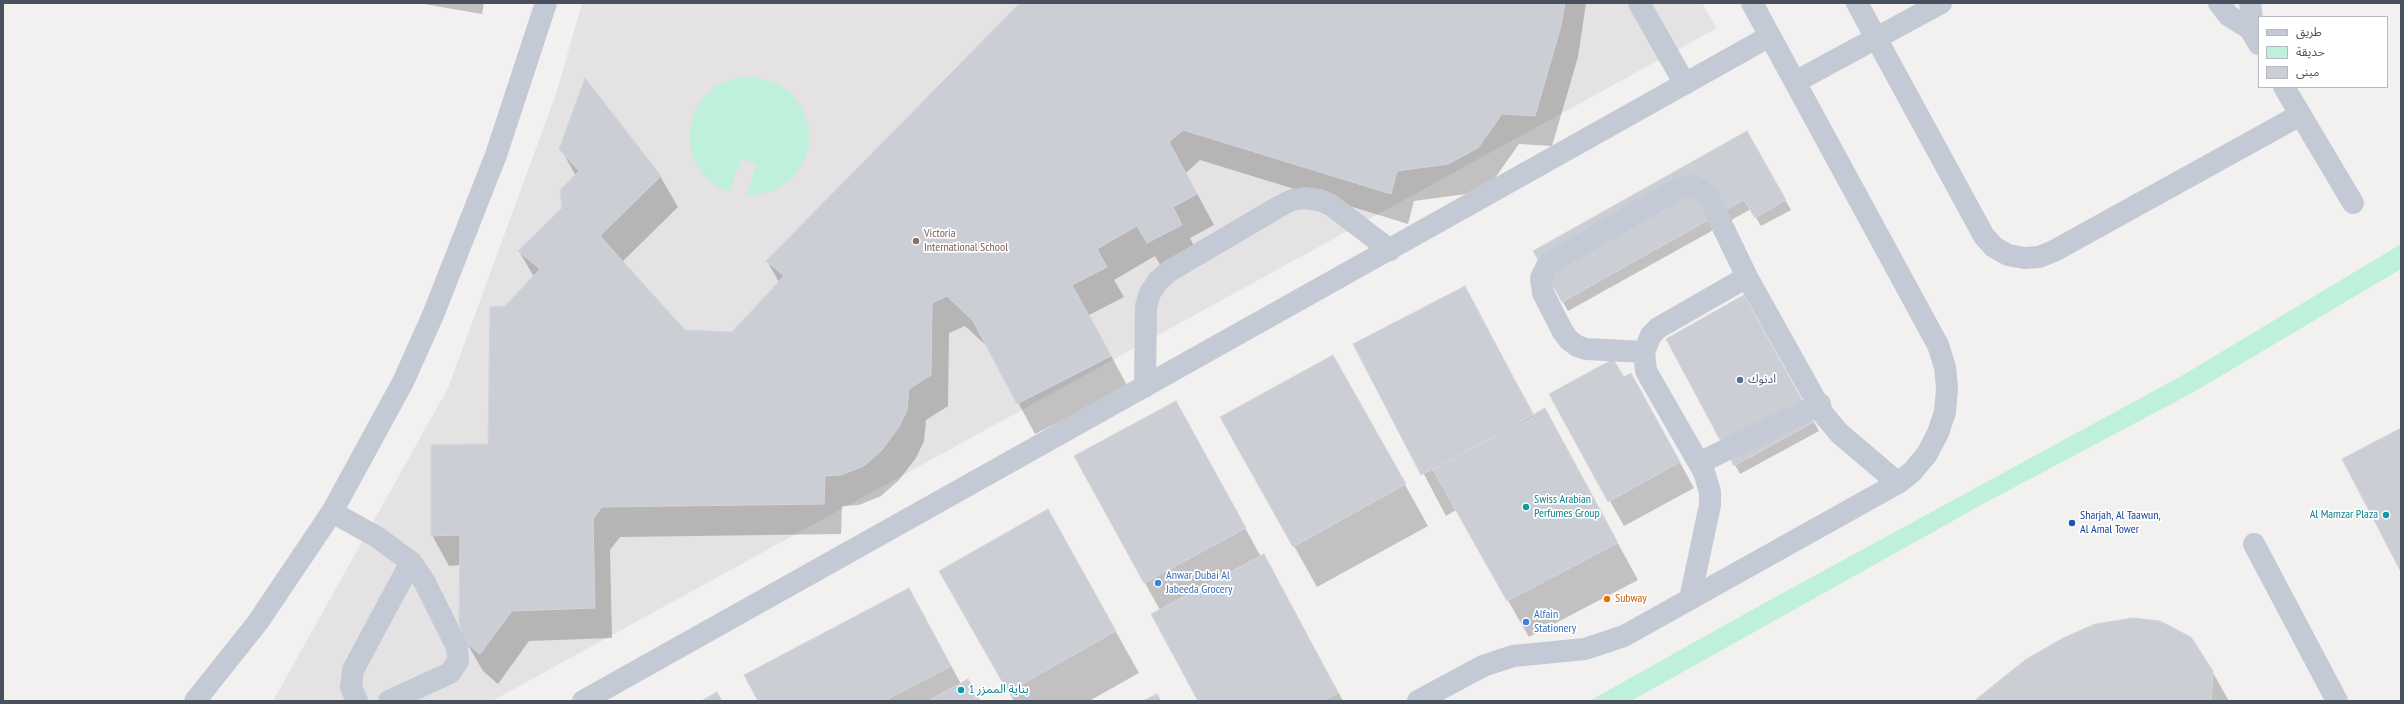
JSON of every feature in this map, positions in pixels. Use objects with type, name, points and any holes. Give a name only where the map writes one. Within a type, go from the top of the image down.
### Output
[{"type":"street","points":[[196,701],[262,616],[332,512],[403,382],[433,316],[496,155],[546,3]]},
{"type":"street","points":[[1639,3],[1685,84]]},
{"type":"street","points":[[1418,701],[1483,666],[1513,656],[1565,652],[1605,643],[1624,636],[1898,483],[1912,472],[1927,454],[1938,433],[1947,389],[1945,367],[1938,345],[1752,3]]},
{"type":"street","points":[[1857,3],[1984,236],[1994,247],[2008,255],[2024,258],[2039,257],[2054,251],[2300,114]]},
{"type":"street","points":[[1795,82],[1940,3]]},
{"type":"street","points":[[2219,3],[2229,16],[2254,37]]},
{"type":"street","points":[[2250,3],[2254,37]]},
{"type":"street","points":[[583,701],[1770,36]]},
{"type":"street","points":[[2285,88],[2353,203]]},
{"type":"street","points":[[1644,352],[1586,349],[1569,340],[1541,286],[1541,278],[1548,264],[1678,189],[1686,186],[1694,186],[1707,194],[1747,277],[1820,404],[1824,414],[1839,433],[1898,483]]},
{"type":"street","points":[[1144,386],[1146,306],[1150,293],[1158,281],[1168,272],[1280,206],[1292,200],[1305,198],[1319,200],[1331,205],[1390,250]]},
{"type":"street","points":[[1690,599],[1710,505],[1707,482],[1700,463],[1646,371],[1644,352],[1651,335],[1658,328],[1747,277]]},
{"type":"street","points":[[1700,463],[1820,404]]},
{"type":"street","points":[[332,512],[377,537],[411,562],[424,580],[457,647],[458,662],[450,673],[389,701]]},
{"type":"street","points":[[2254,544],[2337,701]]},
{"type":"street","points":[[357,701],[351,687],[353,670],[411,562]]},
{"type":"street","points":[[209,701],[217,674]]},
{"type":"shaded area","name":"Victoria International School","points":[[582,3],[1702,3],[1717,28],[492,701],[273,701],[448,388],[556,94]]},
{"type":"green space","points":[[755,77],[774,82],[790,92],[802,108],[808,126],[809,145],[803,163],[791,179],[775,190],[757,195],[747,195],[757,164],[741,159],[729,192],[719,188],[703,175],[693,158],[689,138],[692,118],[701,100],[716,86],[735,78]]},
{"type":"green space","points":[[2401,244],[2401,269],[2192,393],[1983,504],[1631,701],[1589,701],[1768,601],[2183,375]]},
{"type":"building","points":[[1020,3],[1565,3],[1561,26],[1535,116],[1502,114],[1478,148],[1448,164],[1397,171],[1391,194],[1183,130],[1169,142],[1197,194],[1173,207],[1182,225],[1147,243],[1137,226],[1097,249],[1107,267],[1072,285],[1111,356],[1017,404],[973,321],[947,296],[932,303],[931,375],[909,389],[907,410],[899,427],[882,450],[864,466],[841,475],[825,476],[824,504],[602,507],[593,519],[595,608],[512,611],[480,654],[464,641],[459,621],[460,535],[431,536],[431,445],[488,444],[490,307],[505,306],[540,269],[518,251],[562,208],[560,190],[579,171],[559,149],[585,78],[661,176],[600,236],[685,330],[732,332],[784,276],[766,261]]},
{"type":"building","points":[[1747,131],[1786,200],[1755,218],[1744,200],[1562,302],[1533,251]]},
{"type":"building","points":[[1465,286],[1534,417],[1421,475],[1353,344]]},
{"type":"building","name":"ادنوك","points":[[1744,295],[1814,422],[1734,466],[1666,339]]},
{"type":"building","points":[[1333,355],[1406,484],[1293,547],[1220,417]]},
{"type":"building","points":[[1613,359],[1624,377],[1631,373],[1680,462],[1608,502],[1549,394]]},
{"type":"building","points":[[1176,401],[1246,528],[1144,583],[1074,456]]},
{"type":"building","name":"Swiss Arabian Perfumes Group","points":[[1545,408],[1618,543],[1507,601],[1433,470]]},
{"type":"building","name":"Al Mamzar Plaza","points":[[2401,428],[2401,572],[2342,459]]},
{"type":"building","points":[[1048,509],[1116,631],[1008,692],[939,571]]},
{"type":"building","points":[[1264,554],[1338,693],[1323,701],[1198,701],[1151,614]]},
{"type":"building","points":[[909,588],[951,666],[884,701],[758,701],[744,675]]},
{"type":"building","points":[[2133,618],[2160,621],[2191,637],[2213,671],[2211,701],[1974,701],[2025,660],[2063,638],[2095,624]]},
{"type":"building","name":"بناية الممزر 1","points":[[968,679],[980,701],[928,701]]},
{"type":"building","points":[[717,692],[722,701],[701,701]]},
{"type":"building","points":[[1157,694],[1161,701],[1143,701]]},
{"type":"place","name":"Victoria International School","points":[[916,241]]},
{"type":"place","name":"ادنوك","points":[[1740,380]]},
{"type":"place","name":"Swiss Arabian Perfumes Group","points":[[1526,507]]},
{"type":"place","name":"Al Mamzar Plaza","points":[[2386,515]]},
{"type":"place","name":"Sharjah, Al Taawun, Al Amal Tower","points":[[2072,523]]},
{"type":"place","name":"Anwar Dubai Al Jabeeda Grocery","points":[[1158,583]]},
{"type":"place","name":"Subway","points":[[1607,599]]},
{"type":"place","name":"Alfain Stationery","points":[[1526,622]]},
{"type":"place","name":"بناية الممزر 1","points":[[961,690]]}]
